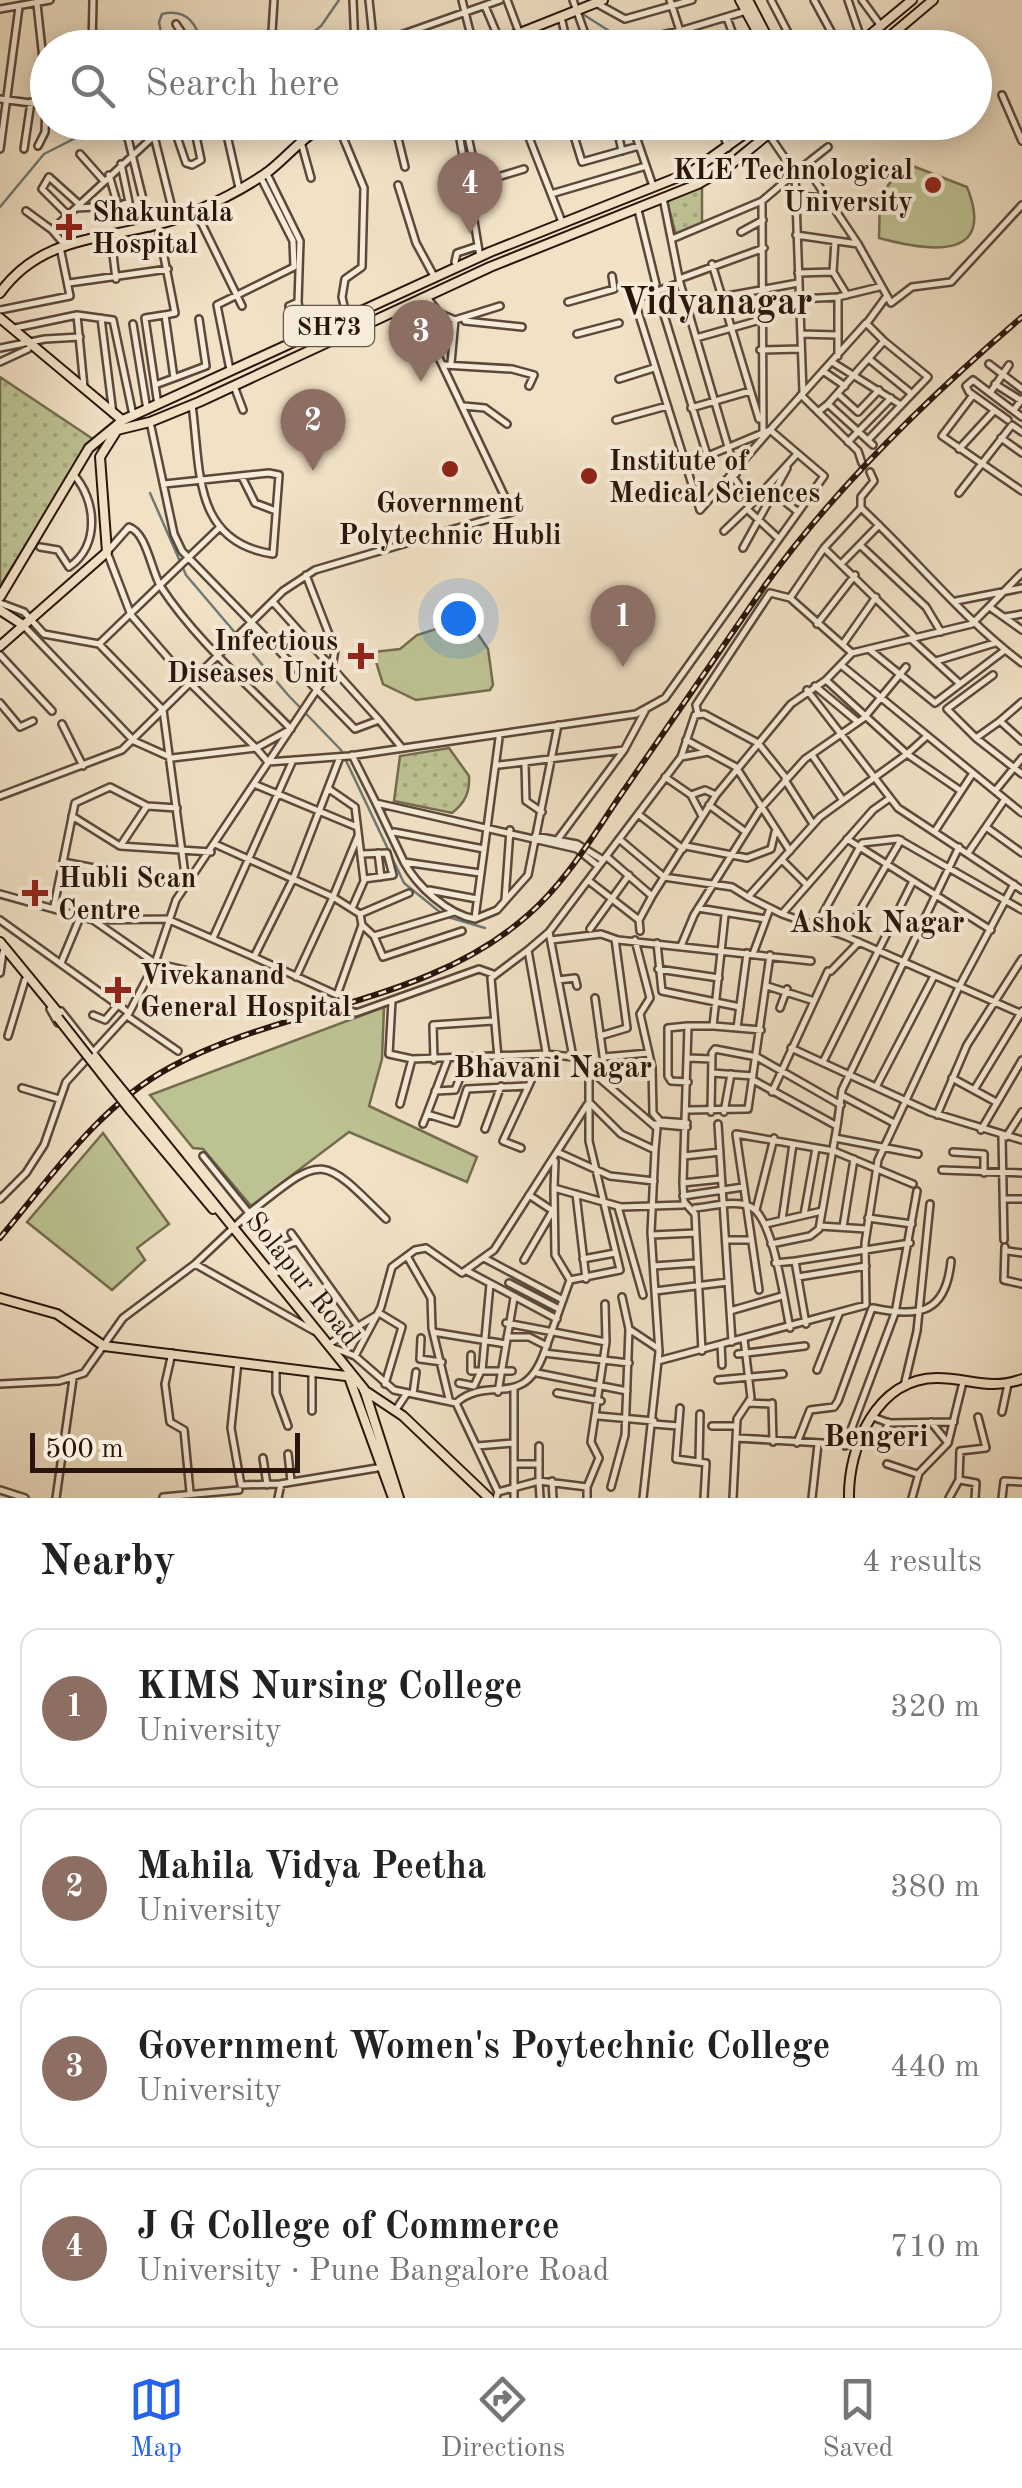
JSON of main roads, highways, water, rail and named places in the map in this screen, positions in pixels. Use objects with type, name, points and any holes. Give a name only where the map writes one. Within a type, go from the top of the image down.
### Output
[{"type":"main road","points":[[744,0],[746,12],[758,30]]},
{"type":"main road","points":[[744,0],[760,30]]},
{"type":"main road","points":[[876,30],[912,0]]},
{"type":"main road","points":[[897,30],[933,0]]},
{"type":"main road","points":[[524,30],[598,1]]},
{"type":"main road","points":[[0,293],[34,258],[61,244],[110,238],[196,212],[263,174],[304,140]]},
{"type":"main road","name":"SH73","points":[[0,603],[99,436],[134,416],[480,257],[704,166],[739,140]]},
{"type":"main road","name":"SH73","points":[[117,426],[150,422],[426,296],[663,198],[724,169],[760,140]]},
{"type":"main road","points":[[0,321],[16,328],[26,345],[84,389],[117,426],[100,458],[107,552],[0,646]]},
{"type":"main road","points":[[0,321],[109,414]]},
{"type":"main road","points":[[89,448],[100,458]]},
{"type":"main road","points":[[0,603],[27,622]]},
{"type":"main road","points":[[1,947],[51,1008]]},
{"type":"main road","points":[[1,947],[51,1008]]},
{"type":"main road","name":"Solapur Road","points":[[51,1008],[330,1346],[351,1379]]},
{"type":"main road","name":"Solapur Road","points":[[233,1229],[351,1379]]},
{"type":"main road","points":[[0,1298],[57,1314],[104,1346],[238,1359],[351,1379],[395,1410],[494,1496]]},
{"type":"main road","points":[[848,1498],[856,1445],[872,1416],[904,1386],[932,1378],[1008,1384],[1022,1378]]},
{"type":"main road","points":[[351,1379],[396,1498]]},
{"type":"main road","points":[[364,1390],[396,1498]]},
{"type":"main road","points":[[374,1421],[386,1404]]},
{"type":"waterway","points":[[316,30],[339,0]]},
{"type":"waterway","points":[[161,30],[162,14],[171,13],[185,16],[197,30]]},
{"type":"waterway","points":[[581,13],[608,30]]},
{"type":"waterway","points":[[0,207],[44,154],[72,140]]},
{"type":"waterway","points":[[150,493],[186,575],[288,695],[341,750],[404,883],[441,913]]},
{"type":"waterway","points":[[448,917],[485,928]]},
{"type":"tunnel","points":[[343,1000],[351,1011]]},
{"type":"railway","points":[[0,1238],[98,1123],[143,1084],[169,1068],[260,1030],[354,1002],[445,968],[488,945],[528,915],[578,859],[793,548],[920,410],[1022,317]]},
{"type":"place","name":"KLE Technological University","points":[[933,185]]},
{"type":"place","name":"Shakuntala Hospital","points":[[69,227]]},
{"type":"place","name":"J G College of Commerce","points":[[470,234]]},
{"type":"place","name":"Government Women's Poytechnic College","points":[[421,382]]},
{"type":"place","name":"Government Polytechnic Hubli","points":[[450,469]]},
{"type":"place","name":"Mahila Vidya Peetha","points":[[313,471]]},
{"type":"place","name":"Institute of Medical Sciences","points":[[589,476]]},
{"type":"place","name":"Infectious Diseases Unit","points":[[361,656]]},
{"type":"place","name":"KIMS Nursing College","points":[[623,667]]},
{"type":"place","name":"Hubli Scan Centre","points":[[35,893]]},
{"type":"place","name":"Vivekanand General Hospital","points":[[118,990]]},
{"type":"district","name":"Vidyanagar","points":[[716,301]]},
{"type":"district","name":"Ashok Nagar","points":[[877,922]]},
{"type":"district","name":"Bhavani Nagar","points":[[553,1067]]},
{"type":"district","name":"Bengeri","points":[[876,1436]]}]
